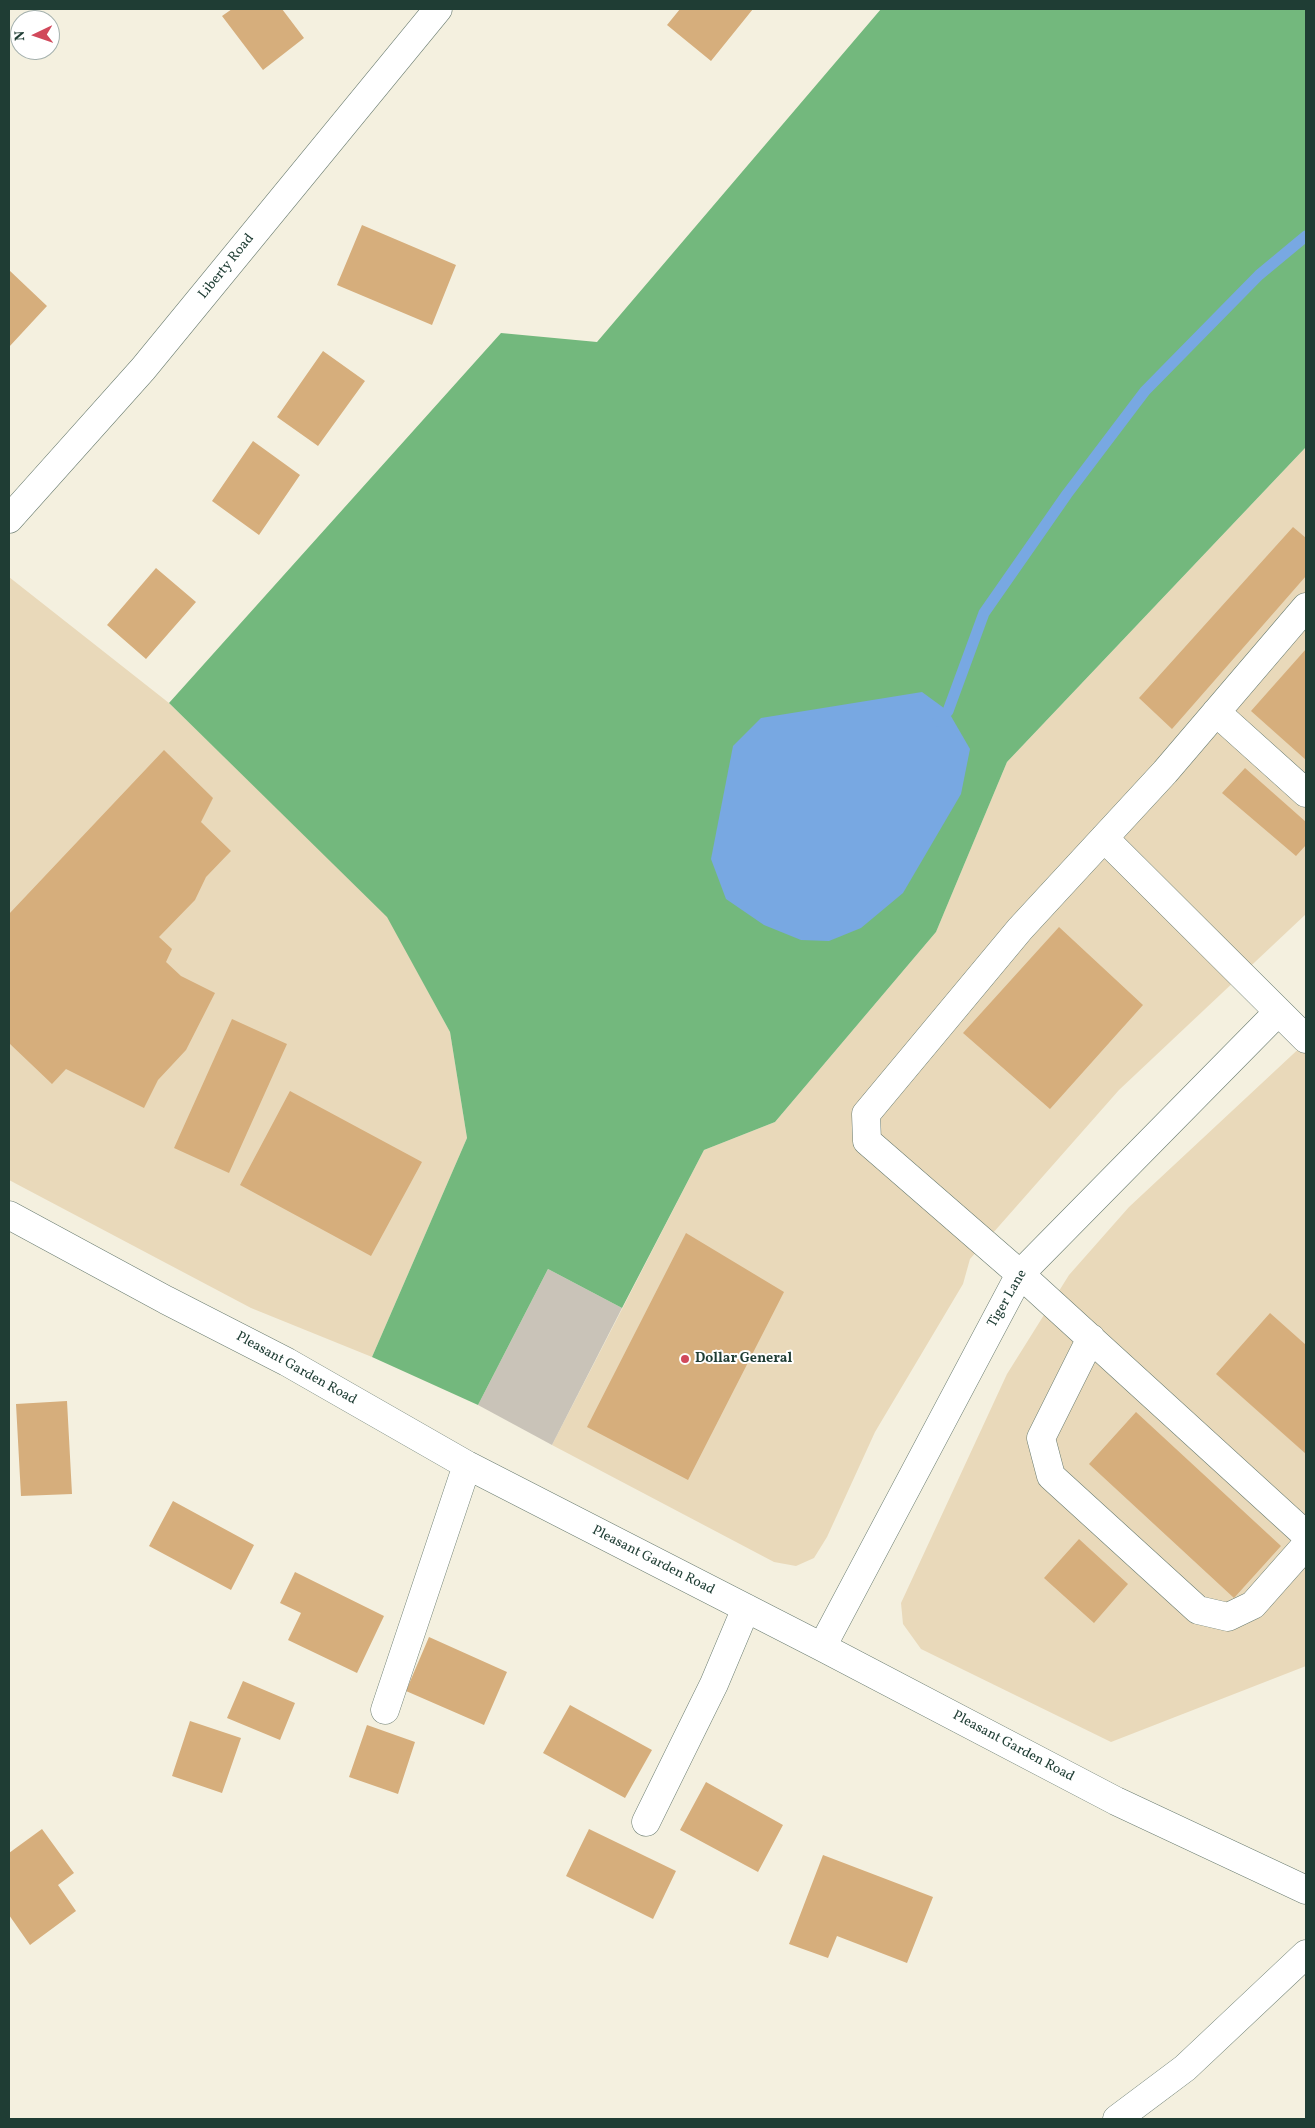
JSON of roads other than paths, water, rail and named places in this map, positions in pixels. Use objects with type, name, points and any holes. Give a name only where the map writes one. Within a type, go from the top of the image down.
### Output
[{"type":"main road","name":"Liberty Road","points":[[9,519],[143,369],[430,12]]},
{"type":"main road","points":[[1306,607],[1216,712],[1020,929],[866,1114],[866,1141],[1092,1338],[1306,1535]]},
{"type":"main road","points":[[1216,712],[1306,793]]},
{"type":"main road","points":[[1104,838],[1306,1039]]},
{"type":"main road","name":"Tiger Lane","points":[[822,1647],[1020,1274],[1278,1012]]},
{"type":"main road","name":"Pleasant Garden Road","points":[[9,1215],[166,1300],[287,1362],[467,1465],[822,1647],[1116,1801],[1306,1890]]},
{"type":"main road","points":[[1092,1338],[1041,1438],[1051,1476],[1198,1610],[1228,1617],[1252,1605],[1306,1545]]},
{"type":"main road","points":[[385,1710],[467,1465]]},
{"type":"main road","points":[[646,1822],[714,1684],[746,1608]]},
{"type":"main road","points":[[1116,2119],[1185,2068],[1306,1954]]},
{"type":"water","points":[[922,692],[948,711],[970,749],[961,794],[903,893],[861,928],[829,941],[801,940],[764,925],[726,899],[711,859],[733,746],[761,718]]},
{"type":"waterway","points":[[938,721],[948,711],[984,613],[1067,494],[1145,391],[1259,275],[1306,236]]},
{"type":"place","name":"Dollar General","points":[[685,1359]]}]
